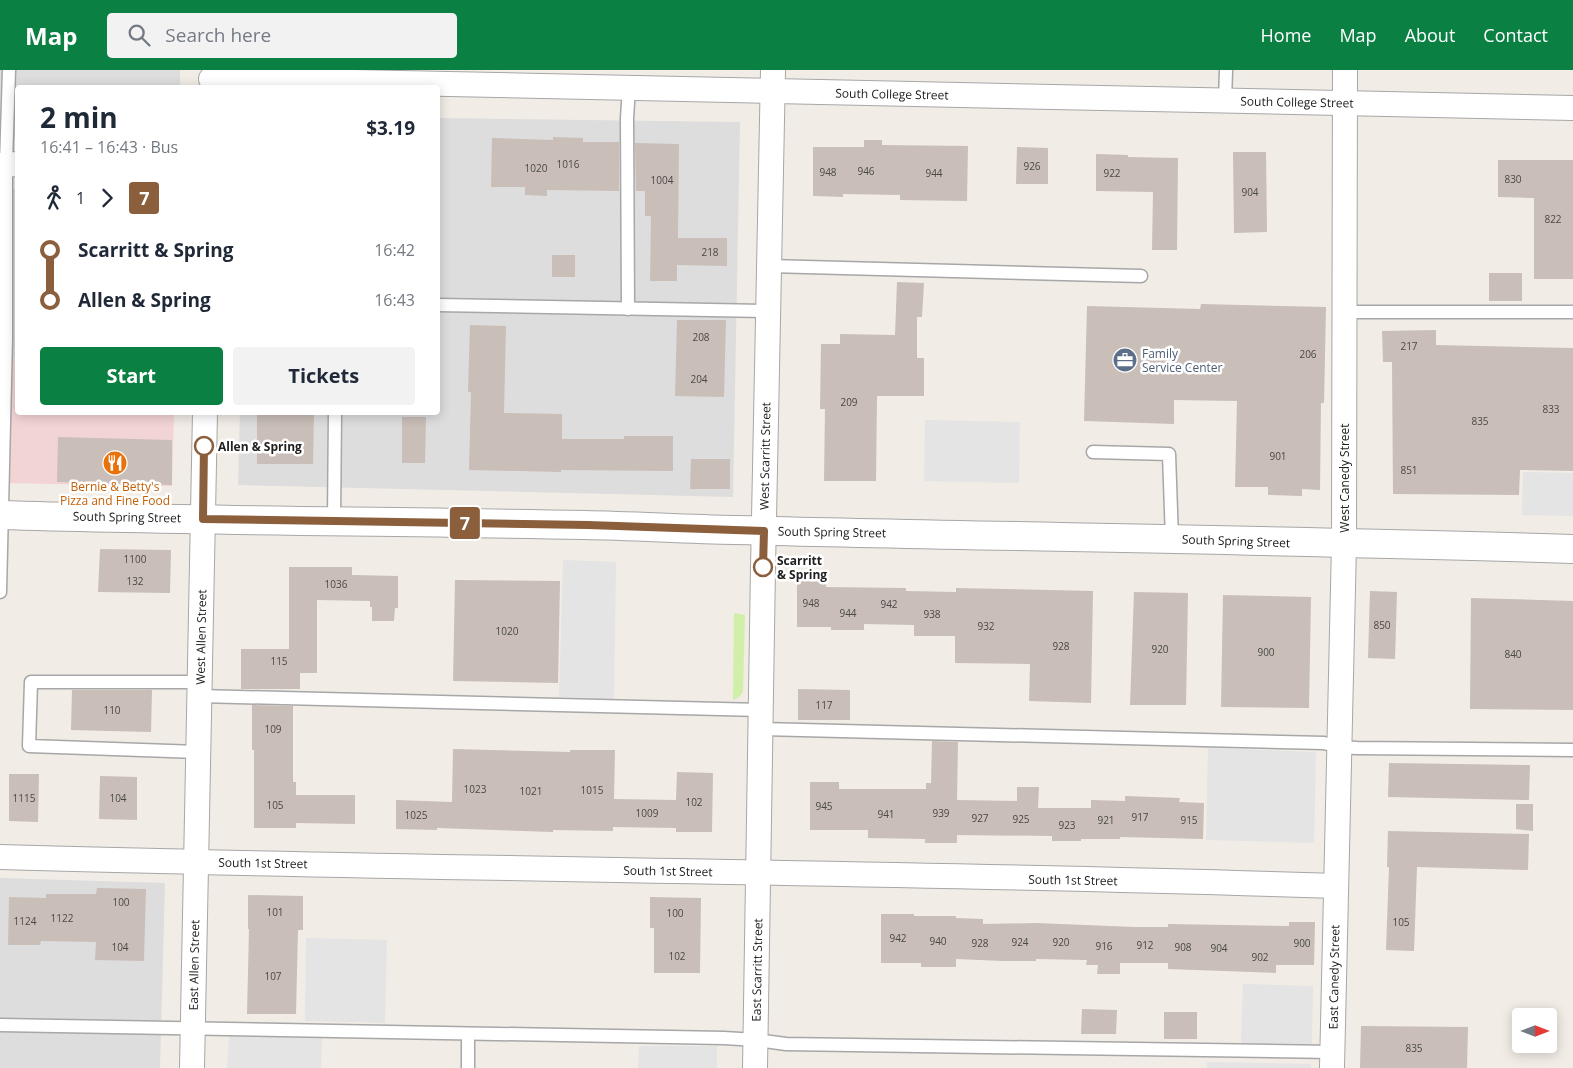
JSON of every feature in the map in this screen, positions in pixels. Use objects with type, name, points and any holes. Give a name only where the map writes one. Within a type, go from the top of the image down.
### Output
[{"type":"street","name":"West Canedy Street","points":[[1336,886],[1344,544],[1345,70]]},
{"type":"street","name":"South College Street","points":[[211,79],[628,88],[773,81],[1225,101],[1573,108]]},
{"type":"street","name":"West Scarritt Street","points":[[759,872],[773,81]]},
{"type":"street","name":"West Allen Street","points":[[196,862],[205,415]]},
{"type":"street","name":"South Spring Street","points":[[1,515],[588,525],[764,531],[1172,539],[1573,550]]},
{"type":"street","name":"South 1st Street","points":[[0,857],[1336,886]]},
{"type":"street","name":"East Allen Street","points":[[192,1068],[196,862]]},
{"type":"street","name":"East Scarritt Street","points":[[755,1068],[759,872]]},
{"type":"street","name":"East Canedy Street","points":[[1332,1060],[1336,886]]},
{"type":"lane","points":[[0,592],[8,70]]},
{"type":"lane","points":[[1225,101],[1226,70]]},
{"type":"lane","points":[[628,88],[628,308]]},
{"type":"lane","points":[[769,266],[1141,276]]},
{"type":"lane","points":[[440,305],[768,311]]},
{"type":"lane","points":[[1344,312],[1573,312]]},
{"type":"lane","points":[[334,521],[335,415]]},
{"type":"lane","points":[[1093,452],[1169,454],[1172,539]]},
{"type":"lane","points":[[198,752],[29,746],[32,682],[199,689],[761,720],[1324,743],[1339,747],[1573,750]]},
{"type":"lane","points":[[0,1025],[756,1040],[796,1044],[1332,1060]]},
{"type":"lane","points":[[468,1034],[468,1068]]},
{"type":"shaded area","points":[[0,70],[180,70],[180,85],[15,85],[15,138],[0,138]]},
{"type":"shaded area","points":[[440,118],[740,122],[733,497],[238,485],[240,415],[440,415]]},
{"type":"shaded area","points":[[0,189],[15,189],[15,359],[0,360]]},
{"type":"shaded area","points":[[15,359],[15,415],[174,415],[172,486],[0,483],[0,360]]},
{"type":"shaded area","points":[[925,420],[1020,422],[1019,483],[924,481]]},
{"type":"shaded area","points":[[1523,472],[1573,473],[1573,516],[1522,515]]},
{"type":"shaded area","points":[[563,560],[616,562],[614,700],[559,697]]},
{"type":"shaded area","points":[[1208,748],[1316,752],[1314,843],[1206,840]]},
{"type":"shaded area","points":[[0,878],[165,883],[160,1068],[0,1068]]},
{"type":"shaded area","points":[[306,938],[387,940],[385,1023],[305,1021]]},
{"type":"shaded area","points":[[1243,984],[1313,986],[1312,1044],[1241,1043]]},
{"type":"shaded area","points":[[229,1036],[322,1038],[321,1068],[227,1068]]},
{"type":"shaded area","points":[[639,1046],[717,1046],[717,1068],[638,1068]]},
{"type":"shaded area","points":[[1207,1062],[1311,1064],[1311,1068],[1207,1068]]},
{"type":"green space","points":[[734,613],[745,615],[743,692],[738,698],[733,700]]},
{"type":"building","points":[[553,137],[583,138],[583,142],[619,142],[619,191],[547,190],[547,196],[525,195],[525,187],[491,187],[492,138],[553,140]]},
{"type":"building","points":[[864,140],[882,140],[882,145],[968,146],[967,201],[900,200],[900,195],[843,194],[843,197],[813,196],[813,147],[864,147]]},
{"type":"building","points":[[635,143],[679,144],[678,238],[727,238],[727,266],[677,265],[677,281],[650,281],[651,216],[645,216],[645,191],[636,191]]},
{"type":"building","points":[[1017,147],[1048,148],[1048,184],[1016,184]]},
{"type":"building","points":[[1233,152],[1266,152],[1267,232],[1234,233]]},
{"type":"building","points":[[1096,154],[1178,158],[1177,250],[1152,250],[1153,192],[1096,191]]},
{"type":"building","points":[[1498,160],[1573,160],[1573,279],[1534,279],[1534,198],[1498,197]]},
{"type":"building","points":[[552,255],[575,255],[575,277],[552,277]]},
{"type":"building","points":[[1489,273],[1522,273],[1522,301],[1489,301]]},
{"type":"building","points":[[897,282],[924,283],[922,317],[917,317],[917,358],[924,358],[924,396],[877,396],[876,481],[824,481],[825,409],[820,409],[821,344],[840,344],[840,334],[895,335]]},
{"type":"building","points":[[1201,304],[1326,307],[1324,403],[1321,403],[1320,490],[1302,489],[1302,496],[1268,495],[1268,487],[1235,487],[1237,401],[1174,400],[1174,424],[1084,421],[1087,306],[1200,309]]},
{"type":"building","points":[[677,320],[726,320],[724,397],[675,396]]},
{"type":"building","points":[[470,325],[506,326],[504,413],[562,414],[562,439],[624,439],[624,436],[673,436],[673,471],[561,470],[561,472],[469,470],[471,392],[468,392]]},
{"type":"building","points":[[1436,330],[1436,345],[1573,348],[1573,471],[1520,470],[1519,495],[1393,494],[1392,362],[1383,362],[1382,331]]},
{"type":"building","points":[[257,415],[314,415],[313,464],[257,464]]},
{"type":"building","points":[[402,417],[426,417],[425,463],[402,463]]},
{"type":"building","points":[[58,437],[172,440],[172,485],[57,482]]},
{"type":"building","points":[[691,459],[730,459],[730,489],[690,489]]},
{"type":"building","points":[[100,549],[171,550],[170,593],[98,592]]},
{"type":"building","points":[[289,567],[352,567],[352,575],[398,576],[398,608],[395,608],[394,621],[372,621],[370,601],[317,600],[317,673],[300,673],[300,689],[241,689],[241,649],[289,649]]},
{"type":"building","points":[[455,580],[560,581],[558,683],[453,681]]},
{"type":"building","points":[[797,580],[826,580],[826,587],[906,588],[906,591],[956,592],[956,588],[1093,591],[1091,703],[1029,701],[1030,664],[955,663],[955,636],[914,636],[914,625],[864,624],[864,630],[831,630],[831,627],[797,627]]},
{"type":"building","points":[[1370,591],[1397,592],[1395,659],[1368,658]]},
{"type":"building","points":[[1134,592],[1188,593],[1186,705],[1130,705]]},
{"type":"building","points":[[1223,595],[1311,597],[1309,708],[1221,707]]},
{"type":"building","points":[[1471,598],[1573,601],[1573,710],[1470,709]]},
{"type":"building","points":[[798,689],[850,690],[850,720],[798,720]]},
{"type":"building","points":[[72,690],[152,690],[151,732],[71,730]]},
{"type":"building","points":[[252,705],[293,706],[293,782],[296,782],[296,795],[355,795],[355,824],[296,823],[296,828],[254,828]]},
{"type":"building","points":[[932,741],[958,742],[957,800],[1017,801],[1017,787],[1039,787],[1038,808],[1091,808],[1091,800],[1125,801],[1125,796],[1180,798],[1179,802],[1204,803],[1203,839],[1120,837],[1120,839],[1052,841],[1052,836],[957,835],[957,843],[925,843],[925,839],[868,838],[868,830],[810,830],[810,782],[839,782],[839,789],[926,789],[926,783],[931,783]]},
{"type":"building","points":[[453,749],[570,752],[570,750],[615,750],[614,799],[676,800],[677,772],[713,773],[712,832],[676,832],[676,828],[613,827],[613,831],[553,830],[553,832],[437,828],[437,830],[396,829],[396,800],[452,802]]},
{"type":"building","points":[[1389,763],[1530,765],[1529,800],[1388,797]]},
{"type":"building","points":[[9,774],[39,774],[38,822],[9,821]]},
{"type":"building","points":[[100,776],[137,777],[137,820],[99,819]]},
{"type":"building","points":[[1516,804],[1533,804],[1533,831],[1516,829]]},
{"type":"building","points":[[1388,831],[1529,834],[1528,870],[1417,867],[1414,951],[1386,950],[1389,867],[1387,867]]},
{"type":"building","points":[[97,888],[146,889],[144,961],[95,960],[96,942],[41,941],[40,945],[8,945],[9,897],[46,898],[46,894],[96,894]]},
{"type":"building","points":[[248,895],[303,896],[303,930],[298,930],[296,1014],[247,1014]]},
{"type":"building","points":[[650,897],[701,898],[700,973],[654,973],[654,928],[650,928]]},
{"type":"building","points":[[881,914],[956,916],[956,918],[983,919],[983,924],[1036,923],[1134,927],[1168,927],[1168,924],[1289,926],[1289,922],[1315,922],[1314,965],[1276,965],[1276,973],[1168,969],[1168,963],[1120,963],[1120,974],[1097,974],[1098,965],[1086,965],[1087,960],[1036,959],[1036,961],[1004,961],[956,959],[956,967],[921,967],[921,963],[881,963]]},
{"type":"building","points":[[1082,1009],[1117,1010],[1116,1034],[1081,1034]]},
{"type":"building","points":[[1164,1012],[1197,1012],[1197,1039],[1164,1039]]},
{"type":"building","points":[[1361,1026],[1468,1027],[1467,1068],[1360,1068]]},
{"type":"bus line","name":"7","points":[[204,446],[203,519],[588,525],[764,531],[763,567]]},
{"type":"place","name":"Family Service Center","points":[[1125,360]]},
{"type":"place","name":"Allen & Spring","points":[[204,446]]},
{"type":"place","name":"Bernie & Betty's Pizza and Fine Food","points":[[115,463]]},
{"type":"place","name":"Scarritt & Spring","points":[[763,567]]}]
